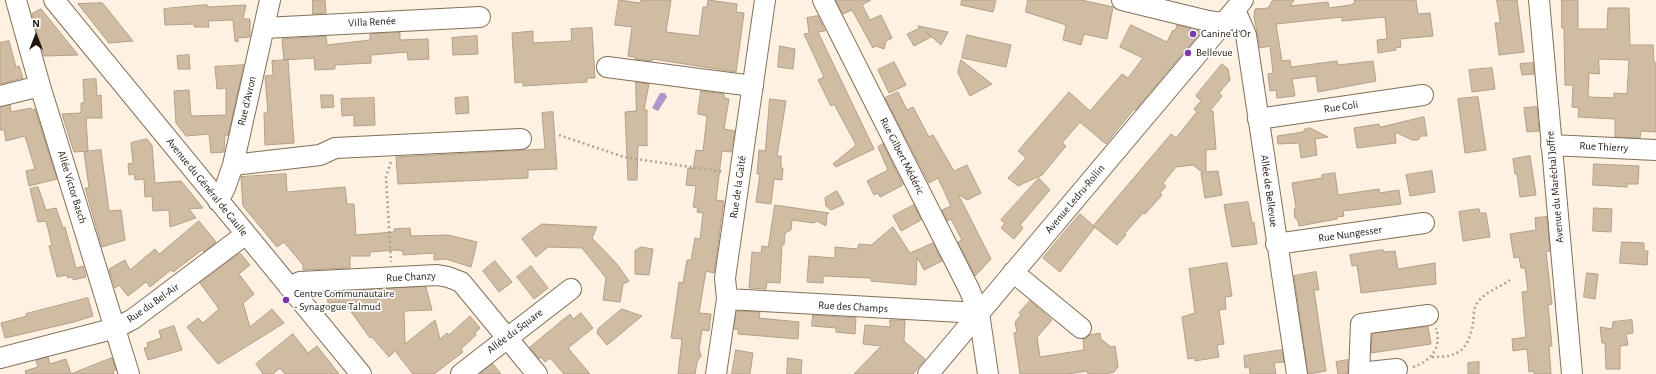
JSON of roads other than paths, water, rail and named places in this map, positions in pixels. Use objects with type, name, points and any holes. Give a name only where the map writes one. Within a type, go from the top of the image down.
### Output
[{"type":"street","name":"Allée Victor Basch","points":[[16,0],[40,86],[129,374]]},
{"type":"street","name":"Rue d'Avron","points":[[218,201],[225,188],[233,165],[270,0]]},
{"type":"street","name":"Rue de la Gaîté","points":[[716,374],[726,299],[725,278],[765,0]]},
{"type":"street","name":"Rue Gilbert Médéric","points":[[822,0],[966,282],[979,313],[988,374]]},
{"type":"street","points":[[1122,0],[1233,11]]},
{"type":"street","name":"Avenue du Maréchal Joffre","points":[[1539,0],[1572,374]]},
{"type":"street","name":"Avenue du Général de Gaulle","points":[[58,1],[218,201],[361,374]]},
{"type":"street","name":"Avenue Ledru-Rollin","points":[[928,374],[1233,11]]},
{"type":"street","name":"Allée de Bellevue","points":[[1233,11],[1246,35],[1276,244],[1297,374]]},
{"type":"street","name":"Villa Renée","points":[[264,28],[480,17]]},
{"type":"street","points":[[607,67],[753,86]]},
{"type":"street","points":[[0,96],[40,86]]},
{"type":"street","name":"Rue Coli","points":[[1258,119],[1423,95]]},
{"type":"street","points":[[233,165],[320,155],[335,148],[521,139]]},
{"type":"street","name":"Rue Thierry","points":[[1551,144],[1656,150]]},
{"type":"street","name":"Rue Nungesser","points":[[1276,244],[1424,223]]},
{"type":"street","name":"Rue du Bel-Air","points":[[0,358],[116,328],[133,319],[246,234]]},
{"type":"street","points":[[1013,272],[1081,328]]},
{"type":"street","name":"Rue Chanzy","points":[[289,287],[300,282],[437,275],[448,277],[461,282],[537,374]]},
{"type":"street","name":"Allée du Square","points":[[461,374],[571,288]]},
{"type":"street","name":"Rue des Champs","points":[[726,299],[979,313]]},
{"type":"street","points":[[1397,369],[1359,374],[1361,324],[1428,315]]},
{"type":"place","name":"Canine d'Or","points":[[1193,34]]},
{"type":"place","name":"Bellevue","points":[[1188,53]]},
{"type":"place","name":"Centre Communautaire - Synagogue Talmud","points":[[286,300]]}]
